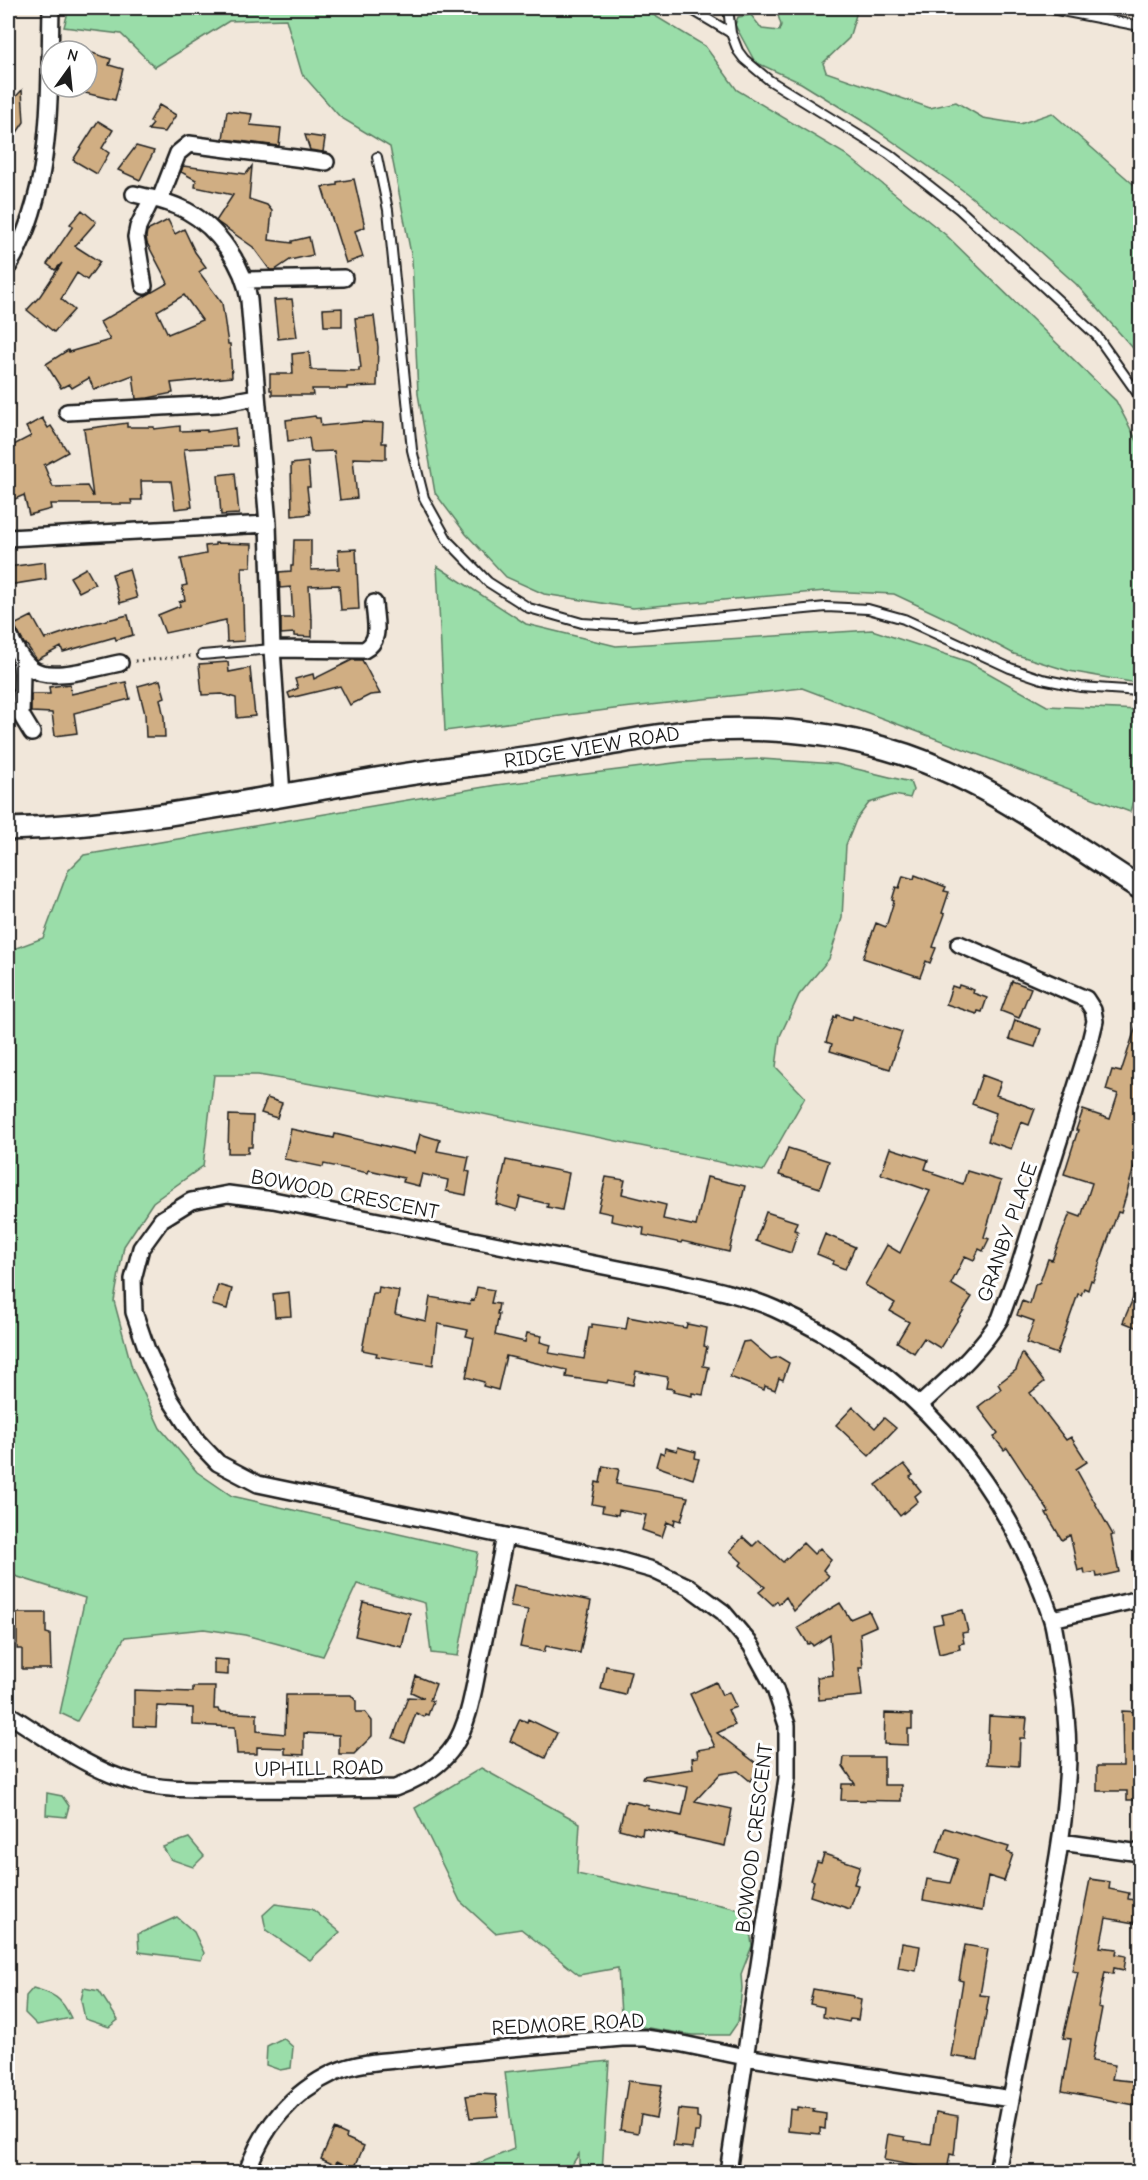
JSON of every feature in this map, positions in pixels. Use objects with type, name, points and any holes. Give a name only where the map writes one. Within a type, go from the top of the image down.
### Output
[{"type":"street","points":[[8,267],[27,226],[38,189],[44,153],[49,96],[51,8]]},
{"type":"street","points":[[144,286],[136,237],[138,227],[156,199],[178,153],[189,144],[326,162]]},
{"type":"street","points":[[134,194],[156,199],[188,211],[207,226],[225,246],[246,280],[268,524],[272,650],[282,795]]},
{"type":"street","points":[[246,280],[344,278]]},
{"type":"street","points":[[67,412],[218,404],[257,397]]},
{"type":"street","points":[[8,538],[268,524]]},
{"type":"street","points":[[272,650],[364,650],[372,646],[375,639],[374,603]]},
{"type":"street","points":[[8,633],[20,655],[32,669],[47,675],[127,662]]},
{"type":"street","points":[[20,655],[21,715],[32,733]]},
{"type":"street","name":"RIDGE VIEW ROAD","points":[[8,829],[143,817],[426,770],[711,730],[769,731],[826,735],[887,749],[938,766],[982,788],[1140,888]]},
{"type":"street","name":"GRANBY PLACE","points":[[921,1405],[987,1340],[999,1319],[1026,1245],[1095,1021],[1093,1010],[1086,999],[959,944]]},
{"type":"street","name":"BOWOOD CRESCENT","points":[[728,2172],[787,1778],[787,1725],[775,1689],[751,1645],[723,1612],[689,1587],[653,1570],[611,1558],[258,1484],[218,1463],[196,1441],[170,1400],[147,1350],[134,1312],[133,1279],[141,1248],[162,1218],[191,1202],[228,1194],[273,1200],[712,1289],[774,1309],[812,1328],[861,1357],[921,1405],[975,1467],[993,1494],[1036,1579],[1052,1619],[1065,1698],[1068,1761],[1061,1842],[997,2172]]},
{"type":"street","name":"UPHILL ROAD","points":[[8,1714],[81,1760],[112,1775],[155,1786],[175,1789],[266,1790],[395,1788],[404,1785],[431,1770],[455,1745],[473,1692],[506,1536]]},
{"type":"street","points":[[1052,1619],[1140,1599]]},
{"type":"street","points":[[1061,1842],[1140,1853]]},
{"type":"street","name":"REDMORE ROAD","points":[[247,2172],[255,2151],[282,2110],[302,2092],[319,2081],[354,2065],[468,2052],[622,2038],[645,2038],[745,2057],[1011,2099]]},
{"type":"lane","points":[[689,8],[731,33]]},
{"type":"lane","points":[[728,8],[731,33],[738,51],[744,58],[769,80],[889,154],[959,209],[1096,335],[1140,397]]},
{"type":"lane","points":[[1047,8],[1140,26]]},
{"type":"lane","points":[[377,157],[388,210],[412,450],[424,498],[448,541],[488,582],[529,608],[582,623],[632,626],[826,607],[868,609],[904,619],[1010,669],[1042,679],[1081,687],[1140,691]]},
{"type":"lane","points":[[198,655],[272,650]]},
{"type":"path","points":[[127,662],[198,655]]},
{"type":"green space","points":[[69,8],[642,8],[705,46],[737,90],[845,154],[946,235],[1116,401],[1140,447],[1140,682],[1069,671],[1014,654],[894,594],[826,591],[633,608],[544,594],[506,577],[466,534],[435,493],[418,394],[412,259],[390,147],[340,117],[302,74],[286,19],[229,21],[155,67],[121,34],[64,27]]},
{"type":"green space","points":[[786,8],[858,8],[849,38],[823,63],[826,72],[930,108],[956,102],[983,118],[1020,124],[1052,113],[1140,190],[1140,356],[1076,284],[1021,235],[961,189],[869,125],[801,83],[755,62],[735,25],[738,17],[751,15],[762,29],[779,31],[781,25],[777,12]]},
{"type":"green space","points":[[437,566],[526,624],[616,646],[872,630],[969,662],[1047,706],[1140,710],[1140,774],[1130,812],[802,688],[445,731]]},
{"type":"green space","points":[[762,759],[836,764],[910,782],[913,790],[910,798],[894,795],[869,803],[856,820],[846,845],[842,918],[829,959],[799,995],[780,1036],[776,1067],[805,1097],[763,1171],[454,1108],[258,1075],[214,1075],[203,1166],[153,1202],[124,1246],[114,1301],[132,1368],[160,1428],[197,1472],[232,1496],[478,1552],[458,1656],[431,1653],[425,1603],[357,1584],[323,1656],[245,1635],[204,1629],[125,1637],[77,1721],[60,1713],[85,1598],[15,1576],[8,1564],[8,951],[43,938],[68,871],[84,855],[496,785],[682,762]]},
{"type":"green space","points":[[481,1768],[580,1823],[577,1874],[730,1907],[748,1913],[752,1946],[741,1974],[742,1988],[738,2022],[729,2035],[692,2035],[642,2027],[621,2014],[618,1968],[579,1975],[521,1929],[495,1933],[460,1901],[415,1808]]},
{"type":"green space","points":[[47,1793],[62,1796],[69,1806],[66,1817],[46,1815]]},
{"type":"green space","points":[[189,1838],[204,1856],[193,1867],[170,1859],[163,1847]]},
{"type":"green space","points":[[275,1904],[312,1909],[340,1932],[310,1960],[266,1930],[263,1915]]},
{"type":"green space","points":[[177,1917],[194,1932],[204,1953],[201,1960],[139,1952],[138,1934]]},
{"type":"green space","points":[[33,1988],[56,1997],[64,2005],[71,2018],[37,2025],[25,2013],[26,1996]]},
{"type":"green space","points":[[84,1988],[99,1991],[118,2020],[109,2027],[85,2019],[81,2000]]},
{"type":"green space","points":[[283,2038],[293,2047],[291,2068],[280,2070],[266,2065],[267,2046]]},
{"type":"green space","points":[[609,2061],[602,2172],[579,2172],[579,2154],[567,2172],[460,2171],[514,2149],[505,2072]]},
{"type":"building","points":[[99,55],[111,59],[109,65],[123,69],[115,100],[99,96]]},
{"type":"building","points":[[22,90],[24,122],[8,146],[8,105]]},
{"type":"building","points":[[159,105],[176,115],[165,132],[148,130],[153,124],[150,121]]},
{"type":"building","points":[[227,111],[252,114],[250,125],[281,128],[279,146],[223,139]]},
{"type":"building","points":[[98,121],[113,130],[102,148],[109,153],[97,174],[73,160]]},
{"type":"building","points":[[305,135],[325,138],[323,152],[310,150]]},
{"type":"building","points":[[136,146],[154,151],[140,180],[118,170]]},
{"type":"building","points":[[183,166],[246,174],[252,166],[249,199],[267,205],[272,211],[269,240],[292,243],[292,241],[309,237],[313,255],[290,260],[275,270],[270,270],[253,247],[216,221],[233,195],[195,187],[196,180],[181,172]]},
{"type":"building","points":[[354,179],[365,227],[355,231],[363,257],[346,263],[322,187]]},
{"type":"building","points":[[82,210],[96,222],[75,246],[100,262],[87,280],[77,273],[61,299],[74,310],[54,332],[27,310],[40,296],[62,263],[55,270],[47,264],[73,226],[70,224]]},
{"type":"building","points":[[168,220],[175,234],[184,229],[195,252],[206,267],[199,272],[222,303],[228,344],[230,344],[232,377],[171,383],[173,393],[136,399],[133,375],[94,390],[89,378],[72,388],[69,384],[61,388],[46,364],[68,350],[69,352],[110,340],[100,322],[168,283],[147,243],[147,231]],"holes":[[[184,295],[202,320],[168,334],[157,311]]]},
{"type":"building","points":[[292,299],[297,337],[278,339],[274,300]]},
{"type":"building","points":[[342,308],[342,326],[324,326],[323,309]]},
{"type":"building","points":[[374,316],[378,347],[377,386],[312,389],[313,395],[272,395],[270,374],[293,374],[292,354],[309,352],[311,370],[359,371],[361,368],[355,318]]},
{"type":"building","points":[[315,416],[320,418],[321,426],[362,422],[383,423],[382,443],[386,443],[386,459],[353,458],[357,498],[340,500],[334,451],[311,452],[309,438],[288,441],[286,420]]},
{"type":"building","points":[[42,418],[48,428],[51,426],[68,452],[44,465],[53,487],[87,486],[93,497],[84,429],[127,423],[127,427],[154,427],[154,429],[180,426],[180,431],[207,430],[207,432],[235,428],[237,446],[184,449],[192,507],[175,509],[171,481],[141,481],[142,500],[131,500],[132,504],[50,504],[51,509],[29,515],[24,495],[8,502],[8,448],[31,436],[26,427]]},
{"type":"building","points":[[308,462],[310,487],[307,487],[310,514],[292,516],[291,464]]},
{"type":"building","points":[[235,473],[239,514],[221,515],[218,475]]},
{"type":"building","points":[[294,540],[311,540],[311,570],[339,569],[338,550],[356,549],[359,609],[341,610],[339,585],[309,586],[312,637],[294,636],[294,633],[281,634],[281,618],[293,618],[291,587],[280,588],[279,572],[291,571]]},
{"type":"building","points":[[215,543],[252,544],[251,567],[242,567],[244,641],[227,642],[226,620],[165,633],[158,615],[180,606],[179,602],[185,600],[182,586],[187,585],[181,559],[206,554],[205,546],[215,545]]},
{"type":"building","points":[[45,562],[46,579],[8,585],[8,567]]},
{"type":"building","points":[[86,568],[95,584],[79,592],[70,577]]},
{"type":"building","points":[[129,569],[137,598],[120,603],[112,574]]},
{"type":"building","points":[[128,615],[133,635],[116,640],[115,637],[63,652],[61,647],[37,660],[14,625],[32,616],[45,639],[83,626]]},
{"type":"building","points":[[352,660],[362,660],[380,694],[370,695],[350,705],[340,686],[290,698],[288,693],[298,688],[295,679],[313,674],[314,679]]},
{"type":"building","points":[[228,662],[229,672],[250,668],[255,716],[237,718],[236,698],[222,694],[202,695],[199,664]]},
{"type":"building","points":[[160,680],[165,697],[160,699],[165,737],[146,737],[145,714],[138,686]]},
{"type":"building","points":[[126,682],[130,699],[74,713],[77,733],[55,736],[52,713],[31,712],[31,694],[50,694],[49,687],[70,684],[71,694]]},
{"type":"building","points":[[915,875],[946,887],[944,891],[949,892],[942,913],[945,914],[933,947],[936,948],[930,963],[926,961],[920,977],[863,958],[876,923],[886,927],[896,887],[899,888],[903,876],[914,879]]},
{"type":"building","points":[[1012,981],[1031,988],[1019,1018],[1001,1011]]},
{"type":"building","points":[[959,985],[987,998],[982,1012],[978,1011],[977,1014],[946,1004],[952,986],[958,988]]},
{"type":"building","points":[[837,1015],[852,1020],[853,1016],[902,1032],[890,1069],[830,1051],[832,1044],[826,1042],[834,1017],[836,1018]]},
{"type":"building","points":[[1015,1020],[1041,1029],[1035,1047],[1009,1039]]},
{"type":"building","points":[[1138,1020],[1140,1020],[1140,1146],[1121,1213],[1118,1212],[1093,1281],[1091,1280],[1088,1290],[1084,1288],[1081,1295],[1078,1294],[1057,1354],[1026,1343],[1034,1321],[1017,1315],[1022,1301],[1030,1304],[1035,1285],[1040,1282],[1048,1259],[1052,1260],[1070,1213],[1081,1217],[1092,1183],[1064,1174],[1078,1130],[1076,1130],[1083,1110],[1110,1119],[1118,1094],[1106,1090],[1112,1070],[1121,1072]]},
{"type":"building","points":[[982,1075],[1001,1082],[996,1095],[1035,1109],[1029,1125],[1021,1122],[1011,1149],[988,1141],[996,1113],[972,1104]]},
{"type":"building","points":[[267,1098],[282,1103],[277,1118],[261,1113]]},
{"type":"building","points":[[229,1115],[253,1116],[252,1147],[248,1147],[248,1153],[228,1153]]},
{"type":"building","points":[[291,1129],[334,1138],[335,1134],[415,1153],[420,1134],[440,1140],[437,1151],[469,1157],[466,1171],[470,1172],[466,1195],[446,1191],[448,1180],[422,1174],[419,1186],[403,1182],[404,1178],[369,1170],[368,1173],[284,1159]]},
{"type":"building","points":[[788,1148],[829,1161],[820,1188],[779,1175]]},
{"type":"building","points":[[890,1148],[928,1160],[925,1169],[963,1184],[967,1171],[1001,1181],[984,1237],[989,1239],[983,1251],[979,1249],[974,1260],[965,1256],[951,1284],[972,1297],[940,1348],[924,1338],[914,1353],[897,1342],[909,1322],[890,1311],[895,1303],[865,1285],[887,1245],[900,1253],[930,1191],[881,1174]]},
{"type":"building","points":[[506,1160],[569,1173],[562,1210],[520,1197],[517,1210],[496,1204]]},
{"type":"building","points":[[606,1177],[625,1180],[622,1194],[666,1205],[663,1219],[696,1226],[707,1177],[745,1186],[729,1252],[643,1235],[644,1228],[611,1221],[612,1214],[598,1211]]},
{"type":"building","points":[[766,1212],[797,1222],[794,1230],[798,1231],[791,1253],[756,1241]]},
{"type":"building","points":[[825,1234],[855,1247],[845,1269],[832,1264],[834,1261],[817,1254]]},
{"type":"building","points":[[1140,1282],[1140,1329],[1123,1322]]},
{"type":"building","points":[[218,1285],[232,1289],[227,1309],[212,1305]]},
{"type":"building","points":[[379,1287],[399,1291],[395,1314],[426,1321],[430,1297],[470,1304],[471,1300],[474,1301],[477,1287],[494,1290],[491,1303],[499,1304],[495,1335],[525,1342],[527,1333],[542,1336],[540,1342],[551,1345],[549,1353],[584,1359],[589,1328],[592,1328],[592,1324],[626,1329],[628,1317],[686,1328],[687,1324],[707,1328],[704,1346],[707,1347],[703,1366],[709,1367],[703,1395],[692,1393],[692,1396],[673,1392],[674,1389],[666,1388],[668,1377],[636,1371],[633,1385],[608,1380],[607,1383],[566,1377],[567,1370],[506,1356],[498,1390],[483,1386],[484,1382],[466,1377],[474,1338],[466,1336],[468,1330],[438,1324],[433,1365],[376,1356],[377,1353],[362,1350],[373,1293],[378,1293]]},
{"type":"building","points":[[289,1292],[291,1316],[275,1317],[273,1294]]},
{"type":"building","points":[[750,1341],[771,1359],[779,1357],[789,1363],[783,1380],[779,1378],[775,1390],[765,1386],[764,1390],[730,1377],[743,1342]]},
{"type":"building","points":[[1022,1353],[1044,1382],[1030,1393],[1066,1440],[1071,1437],[1087,1462],[1076,1469],[1113,1535],[1111,1536],[1119,1572],[1097,1577],[1096,1572],[1085,1574],[1084,1569],[1078,1571],[1070,1535],[1062,1540],[1046,1513],[1049,1512],[1007,1448],[1004,1450],[994,1437],[998,1433],[978,1407],[1001,1389],[998,1384],[1016,1370]]},
{"type":"building","points":[[853,1407],[875,1428],[884,1418],[896,1428],[869,1456],[836,1425]]},
{"type":"building","points":[[678,1447],[696,1452],[695,1458],[699,1459],[693,1479],[656,1466],[660,1452],[664,1454],[665,1448],[677,1451]]},
{"type":"building","points":[[904,1464],[913,1475],[910,1477],[921,1491],[915,1496],[918,1501],[900,1516],[876,1485]]},
{"type":"building","points":[[603,1466],[619,1469],[616,1484],[688,1497],[681,1521],[675,1519],[674,1525],[667,1522],[662,1537],[642,1530],[646,1515],[619,1510],[618,1515],[602,1512],[603,1506],[592,1504],[596,1482],[600,1483]]},
{"type":"building","points":[[743,1537],[753,1546],[759,1540],[783,1562],[803,1543],[814,1554],[820,1548],[831,1559],[823,1570],[829,1576],[794,1611],[786,1597],[779,1604],[777,1601],[773,1605],[759,1592],[765,1587],[740,1565],[742,1562],[730,1551]]},
{"type":"building","points":[[514,1585],[591,1601],[580,1653],[546,1646],[544,1652],[520,1647],[528,1610],[510,1607]]},
{"type":"building","points":[[363,1602],[410,1613],[402,1647],[355,1636]]},
{"type":"building","points":[[840,1603],[850,1619],[869,1611],[876,1626],[860,1633],[863,1668],[859,1668],[862,1696],[819,1700],[817,1677],[833,1675],[830,1635],[813,1646],[811,1643],[808,1644],[798,1628]]},
{"type":"building","points":[[963,1610],[968,1632],[962,1633],[964,1643],[959,1644],[960,1649],[939,1654],[933,1625],[943,1623],[941,1615]]},
{"type":"building","points":[[17,1613],[46,1613],[46,1633],[50,1634],[51,1669],[22,1669],[22,1649],[17,1649]]},
{"type":"building","points":[[214,1659],[228,1660],[228,1675],[214,1674]]},
{"type":"building","points":[[606,1666],[631,1671],[625,1695],[601,1689]]},
{"type":"building","points":[[416,1676],[436,1684],[430,1700],[433,1701],[428,1715],[425,1714],[424,1717],[416,1713],[405,1743],[393,1738],[408,1697],[424,1698],[411,1692]]},
{"type":"building","points":[[716,1682],[722,1695],[729,1692],[736,1707],[728,1710],[735,1725],[717,1733],[761,1767],[750,1781],[738,1771],[720,1774],[695,1801],[732,1809],[725,1846],[643,1828],[642,1835],[619,1829],[626,1801],[649,1806],[648,1809],[682,1816],[688,1787],[642,1778],[693,1769],[692,1758],[698,1757],[697,1750],[715,1747],[690,1694]]},
{"type":"building","points":[[193,1687],[215,1687],[214,1709],[218,1709],[219,1712],[257,1714],[257,1731],[285,1734],[286,1695],[351,1695],[356,1701],[356,1712],[365,1712],[372,1721],[372,1736],[354,1754],[339,1754],[339,1735],[304,1733],[304,1755],[285,1754],[285,1748],[257,1747],[257,1754],[237,1754],[235,1727],[193,1725],[193,1708],[157,1706],[156,1727],[134,1726],[134,1690],[193,1692]]},
{"type":"building","points":[[1122,1711],[1140,1712],[1140,1800],[1127,1800],[1127,1791],[1097,1791],[1097,1766],[1123,1766]]},
{"type":"building","points":[[885,1713],[912,1714],[912,1729],[908,1729],[908,1745],[884,1744]]},
{"type":"building","points":[[989,1716],[1027,1718],[1025,1738],[1020,1738],[1019,1766],[987,1764]]},
{"type":"building","points":[[520,1719],[527,1722],[528,1719],[557,1733],[545,1758],[510,1741]]},
{"type":"building","points":[[844,1757],[884,1757],[884,1785],[901,1785],[901,1801],[841,1800],[842,1784],[855,1784],[843,1766]]},
{"type":"building","points":[[945,1828],[1009,1847],[1007,1852],[1013,1854],[1004,1881],[988,1876],[982,1911],[923,1900],[927,1879],[950,1883],[958,1859],[937,1852]]},
{"type":"building","points":[[824,1854],[860,1866],[854,1884],[858,1885],[850,1909],[810,1896],[814,1881],[811,1880],[817,1862],[821,1863]]},
{"type":"building","points":[[1090,1879],[1110,1882],[1109,1889],[1129,1893],[1128,1899],[1140,1901],[1140,1924],[1106,1918],[1100,1947],[1117,1949],[1116,1954],[1126,1956],[1124,1970],[1114,1968],[1113,1974],[1105,1972],[1098,2007],[1102,2008],[1092,2061],[1115,2065],[1112,2079],[1140,2082],[1140,2106],[1062,2091],[1071,2039],[1063,2038],[1078,1972],[1072,1971]]},
{"type":"building","points":[[902,1943],[920,1946],[916,1971],[898,1968]]},
{"type":"building","points":[[965,1945],[988,1949],[980,1995],[989,1996],[978,2060],[951,2056],[963,1981],[959,1980]]},
{"type":"building","points":[[813,1989],[853,1996],[861,2000],[858,2020],[850,2019],[849,2022],[823,2017],[824,2007],[810,2004]]},
{"type":"building","points":[[628,2081],[662,2085],[656,2118],[641,2115],[638,2133],[620,2130]]},
{"type":"building","points":[[496,2095],[498,2116],[470,2118],[466,2096]]},
{"type":"building","points":[[797,2107],[814,2109],[813,2112],[826,2114],[825,2129],[820,2128],[820,2134],[788,2131],[790,2109],[797,2110]]},
{"type":"building","points":[[678,2109],[697,2111],[697,2118],[700,2119],[699,2132],[695,2132],[693,2148],[673,2146]]},
{"type":"building","points":[[936,2112],[958,2116],[954,2155],[950,2154],[947,2172],[884,2160],[888,2134],[905,2137],[904,2140],[931,2144]]},
{"type":"building","points":[[334,2129],[347,2135],[346,2138],[364,2146],[354,2169],[337,2161],[335,2165],[321,2159]]}]
